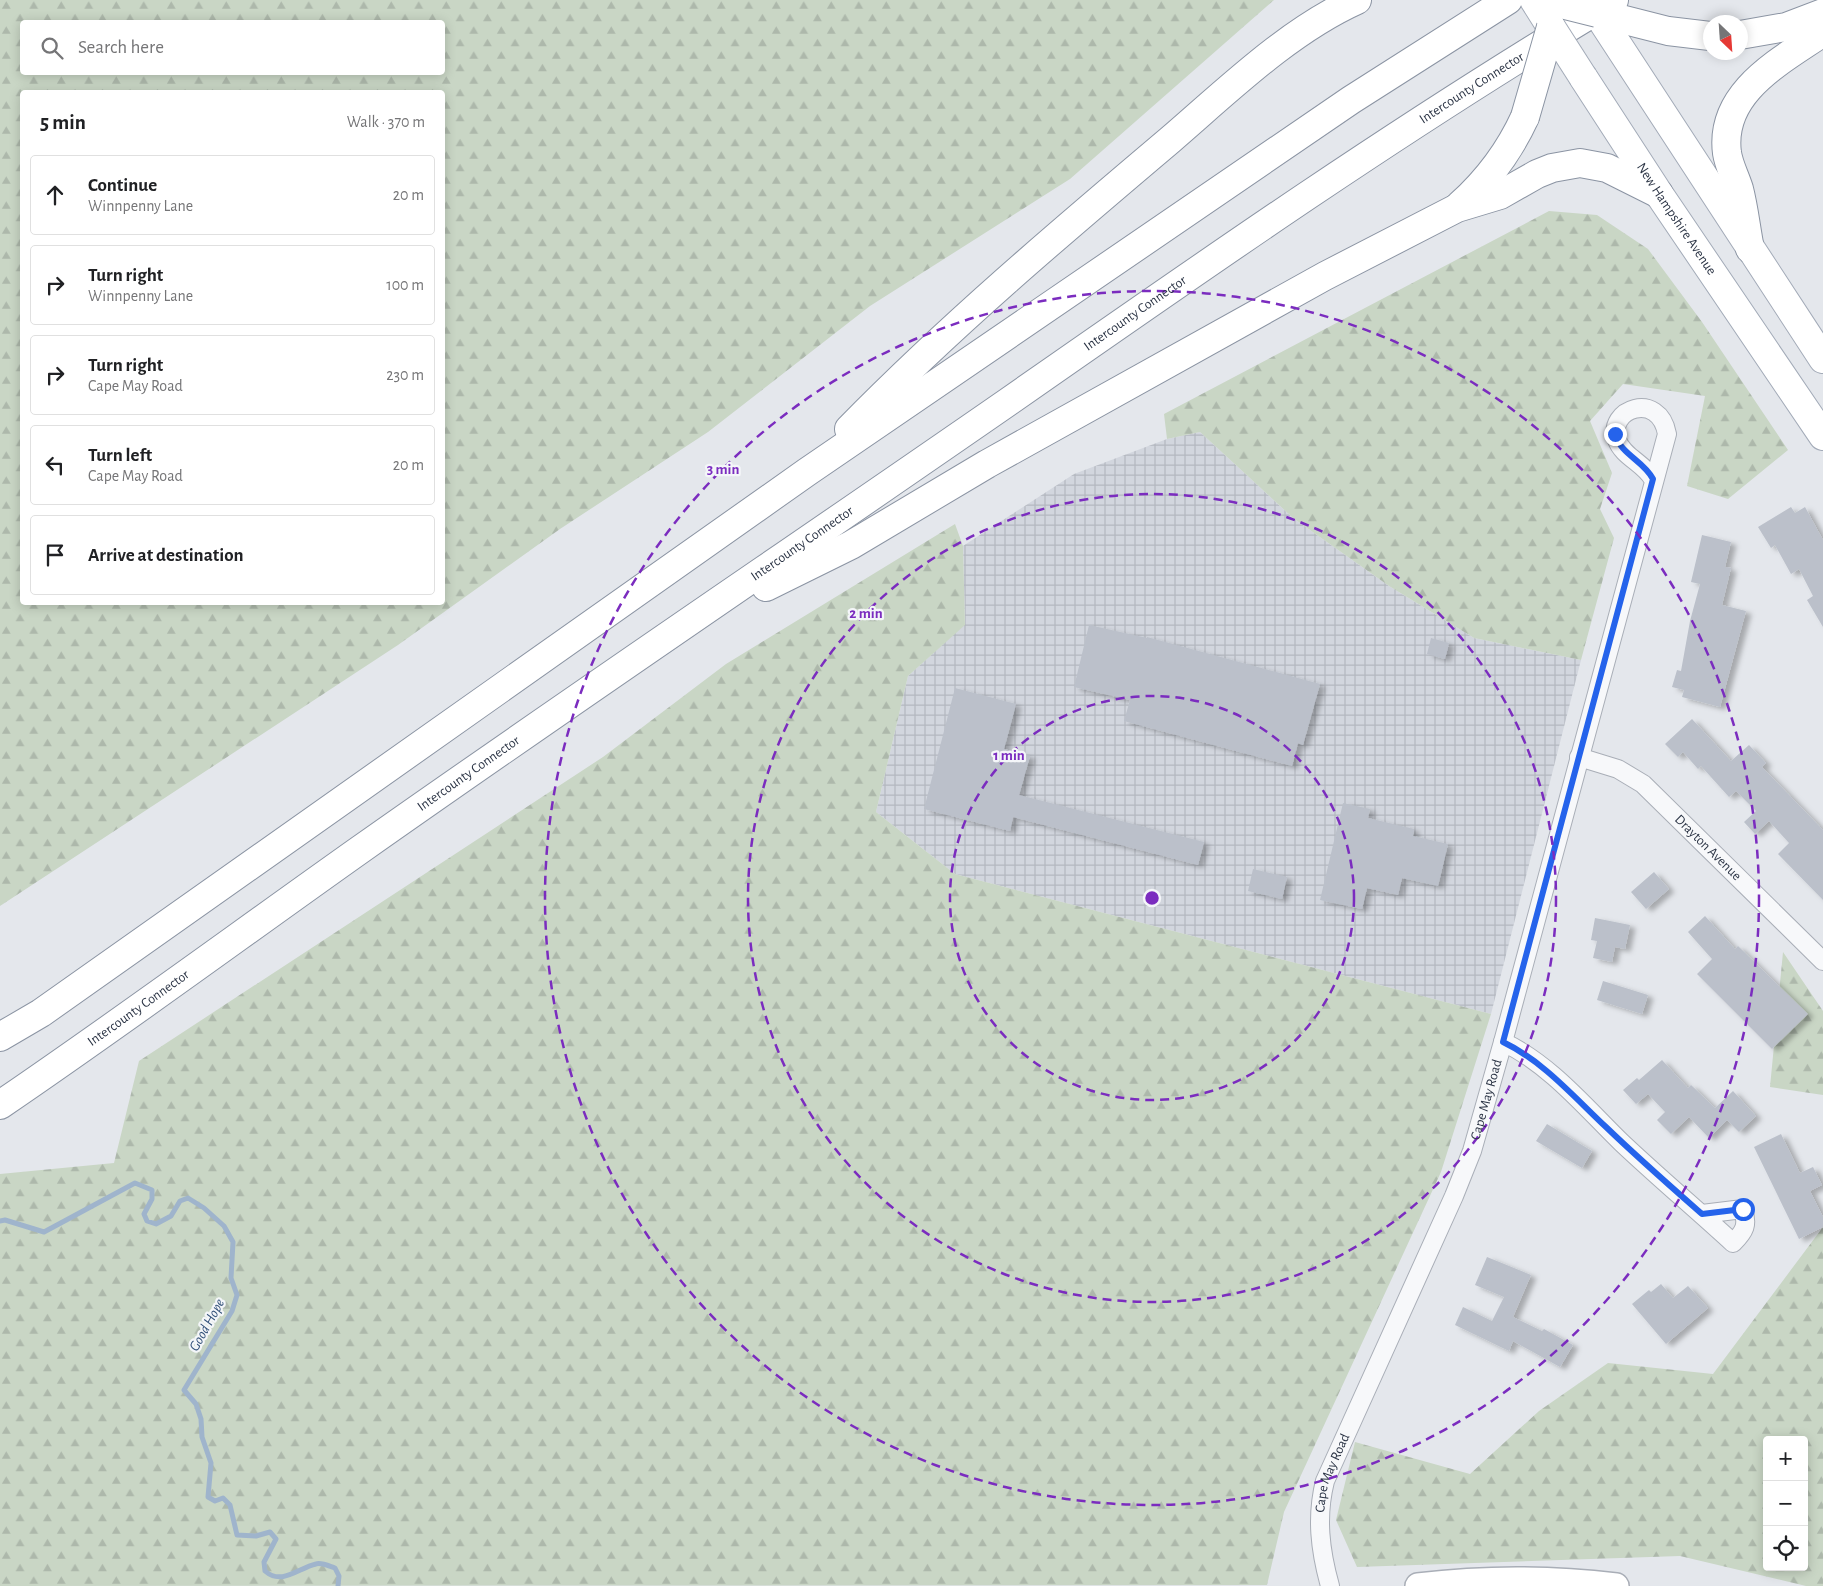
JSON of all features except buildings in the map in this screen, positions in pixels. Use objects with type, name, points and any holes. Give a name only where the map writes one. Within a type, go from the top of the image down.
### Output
[{"type":"main road","points":[[0,1037],[41,1012],[807,472],[1351,100],[1508,0]]},
{"type":"main road","points":[[807,472],[910,367],[1047,244],[1289,41],[1348,2]]},
{"type":"main road","points":[[1600,4],[1623,54],[1823,359]]},
{"type":"main road","points":[[1457,208],[1489,177],[1503,159],[1525,117],[1550,6],[1600,4],[1668,30],[1703,35]]},
{"type":"main road","name":"Intercounty Connector","points":[[0,1105],[98,1039],[362,849],[1333,178],[1600,4]]},
{"type":"main road","name":"New Hampshire Avenue","points":[[1550,6],[1583,77],[1658,194],[1823,436]]},
{"type":"main road","points":[[1748,34],[1786,27],[1823,14]]},
{"type":"main road","points":[[1750,249],[1738,187],[1727,153],[1728,123],[1734,107],[1752,84],[1823,32]]},
{"type":"main road","points":[[680,630],[850,545],[987,464],[1316,281],[1457,208],[1500,195],[1552,168],[1580,163],[1615,172],[1658,194]]},
{"type":"street","name":"Cape May Road","points":[[1330,1586],[1319,1526],[1319,1512],[1325,1481],[1462,1175],[1503,1042],[1653,479]]},
{"type":"street","name":"Drayton Avenue","points":[[1579,757],[1618,769],[1643,784],[1823,961]]},
{"type":"street","points":[[1503,1042],[1521,1050],[1545,1070],[1636,1156],[1702,1214]]},
{"type":"street","points":[[1418,1586],[1530,1580],[1616,1586]]},
{"type":"shaded area","points":[[1200,432],[1293,518],[1389,586],[1474,638],[1581,660],[1491,1014],[955,874],[876,812],[908,676],[965,624],[963,546],[1074,474],[1167,439]]},
{"type":"green space","points":[[0,0],[1274,0],[1070,179],[870,306],[708,432],[560,529],[398,645],[0,906]]},
{"type":"green space","points":[[1549,211],[1597,215],[1648,249],[1702,322],[1788,450],[1728,499],[1687,486],[1705,396],[1623,384],[1590,421],[1612,473],[1600,509],[1614,538],[1581,660],[1474,638],[1389,586],[1293,518],[1200,432],[1167,439],[1164,414]]},
{"type":"green space","points":[[955,524],[963,546],[965,625],[908,676],[876,812],[955,874],[1491,1014],[1441,1172],[1284,1512],[1267,1585],[0,1586],[0,1174],[114,1163],[139,1061],[603,757],[726,664]]},
{"type":"green space","points":[[1783,952],[1823,1011],[1823,1095],[1770,1087]]},
{"type":"green space","points":[[1823,1227],[1823,1586],[1806,1586],[1680,1556],[1357,1567],[1336,1520],[1355,1442],[1470,1474],[1539,1411],[1608,1363],[1713,1374]]},
{"type":"waterway","name":"Good Hope","points":[[0,1221],[5,1220],[44,1232],[135,1183],[152,1190],[152,1199],[144,1214],[147,1221],[156,1224],[171,1216],[180,1201],[188,1198],[204,1208],[224,1226],[233,1242],[231,1278],[237,1295],[232,1311],[184,1390],[196,1404],[201,1419],[202,1437],[211,1463],[208,1497],[215,1501],[223,1498],[230,1505],[237,1535],[256,1536],[270,1532],[276,1539],[264,1562],[265,1571],[278,1577],[290,1575],[309,1566],[323,1564],[335,1568],[339,1576],[338,1586]]},
{"type":"route","points":[[1615,434],[1618,443],[1625,453],[1648,469],[1653,479],[1503,1042],[1521,1050],[1545,1070],[1636,1156],[1702,1214],[1743,1209]]}]
